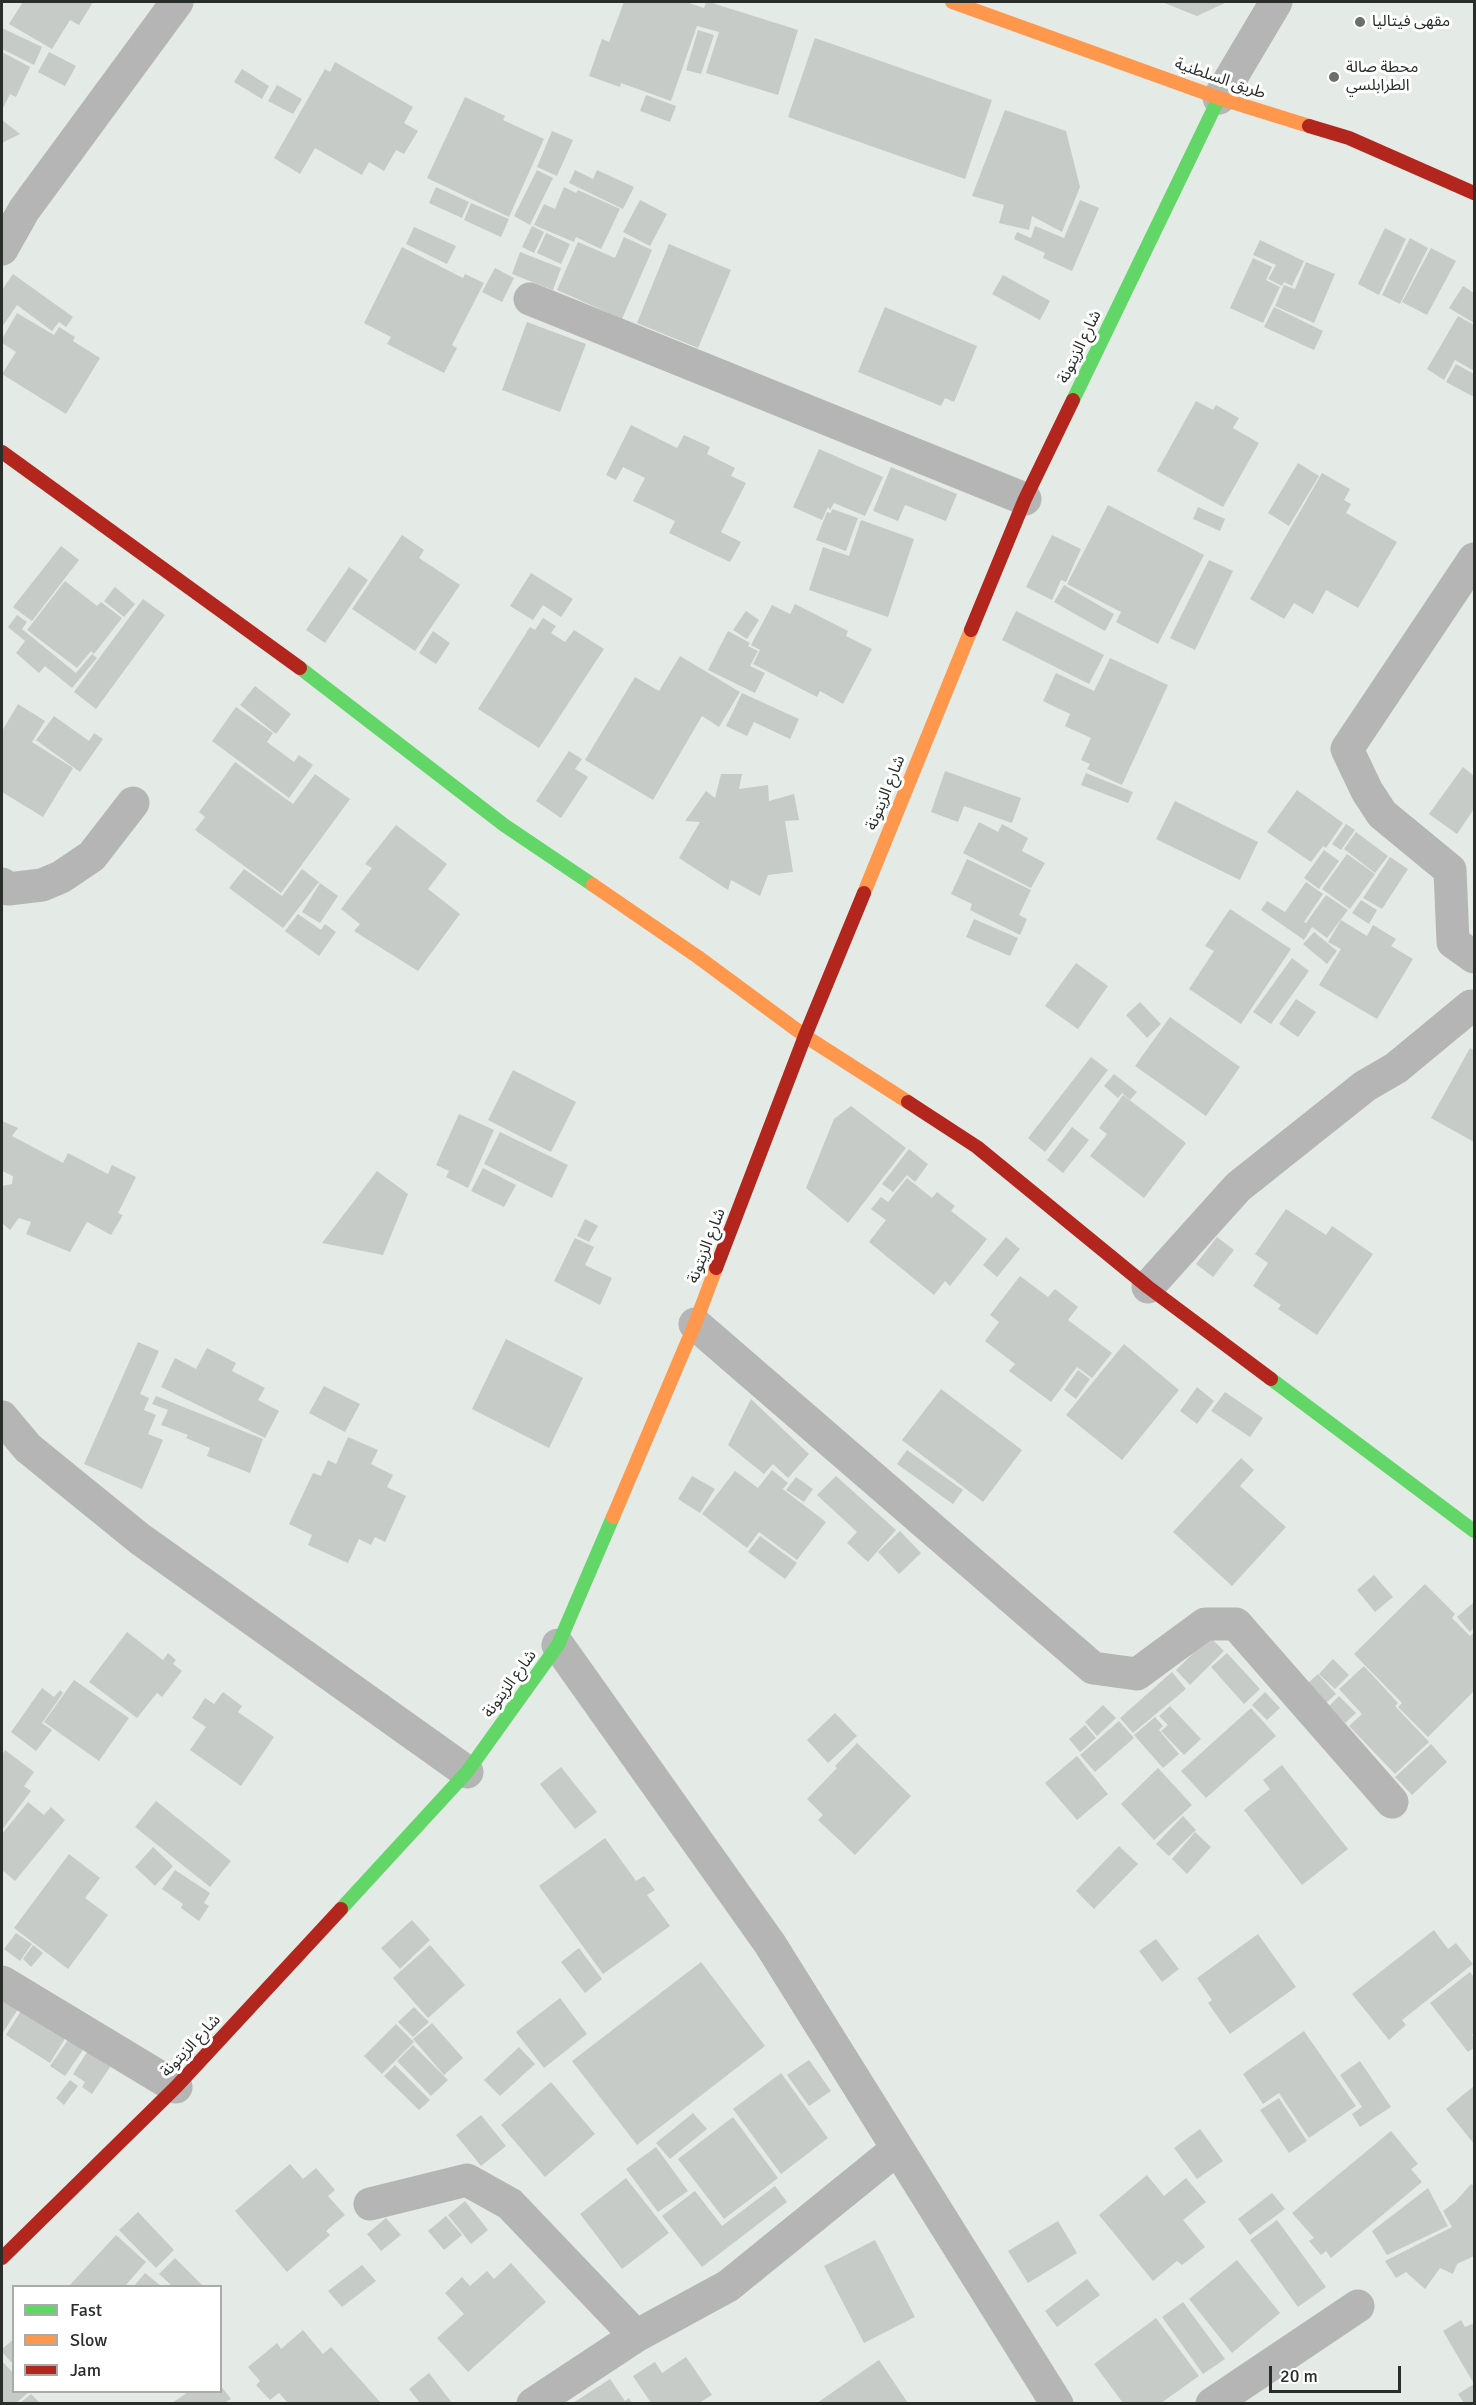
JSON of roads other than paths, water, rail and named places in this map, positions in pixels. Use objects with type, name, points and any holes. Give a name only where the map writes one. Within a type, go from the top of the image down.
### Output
[{"type":"street","points":[[2,249],[13,205],[177,2]]},
{"type":"street","name":"طريق السلطنية","points":[[952,2],[1219,98],[1349,138],[1474,193]]},
{"type":"street","points":[[1219,98],[1276,2]]},
{"type":"street","name":"شارع الزيتونة","points":[[2,2258],[176,2087],[467,1772],[558,1645],[695,1324],[805,1036],[1025,499],[1219,98]]},
{"type":"street","points":[[530,299],[1025,499]]},
{"type":"street","points":[[2,452],[265,641],[504,825],[698,957],[805,1036],[977,1147],[1148,1287],[1474,1531]]},
{"type":"street","points":[[1474,559],[1347,749],[1367,791],[1382,814],[1450,870],[1453,942],[1474,957]]},
{"type":"street","points":[[2,884],[8,889],[42,885],[61,877],[92,856],[133,803]]},
{"type":"street","points":[[1148,1287],[1238,1187],[1357,1093],[1396,1068],[1471,1006]]},
{"type":"street","points":[[695,1324],[1093,1668],[1137,1674],[1205,1624],[1236,1624],[1392,1803]]},
{"type":"street","points":[[2,1417],[28,1448],[140,1539],[467,1772]]},
{"type":"street","points":[[558,1645],[770,1944],[1057,2403]]},
{"type":"street","points":[[2,1982],[176,2087]]},
{"type":"street","points":[[533,2403],[636,2336],[728,2286],[897,2150]]},
{"type":"street","points":[[370,2204],[467,2180],[510,2204],[636,2336]]},
{"type":"street","points":[[1212,2403],[1358,2306]]},
{"type":"place","name":"مقهى فيتاليا","points":[[1360,22]]},
{"type":"place","name":"محطة صالة الطرابلسي","points":[[1334,77]]}]
